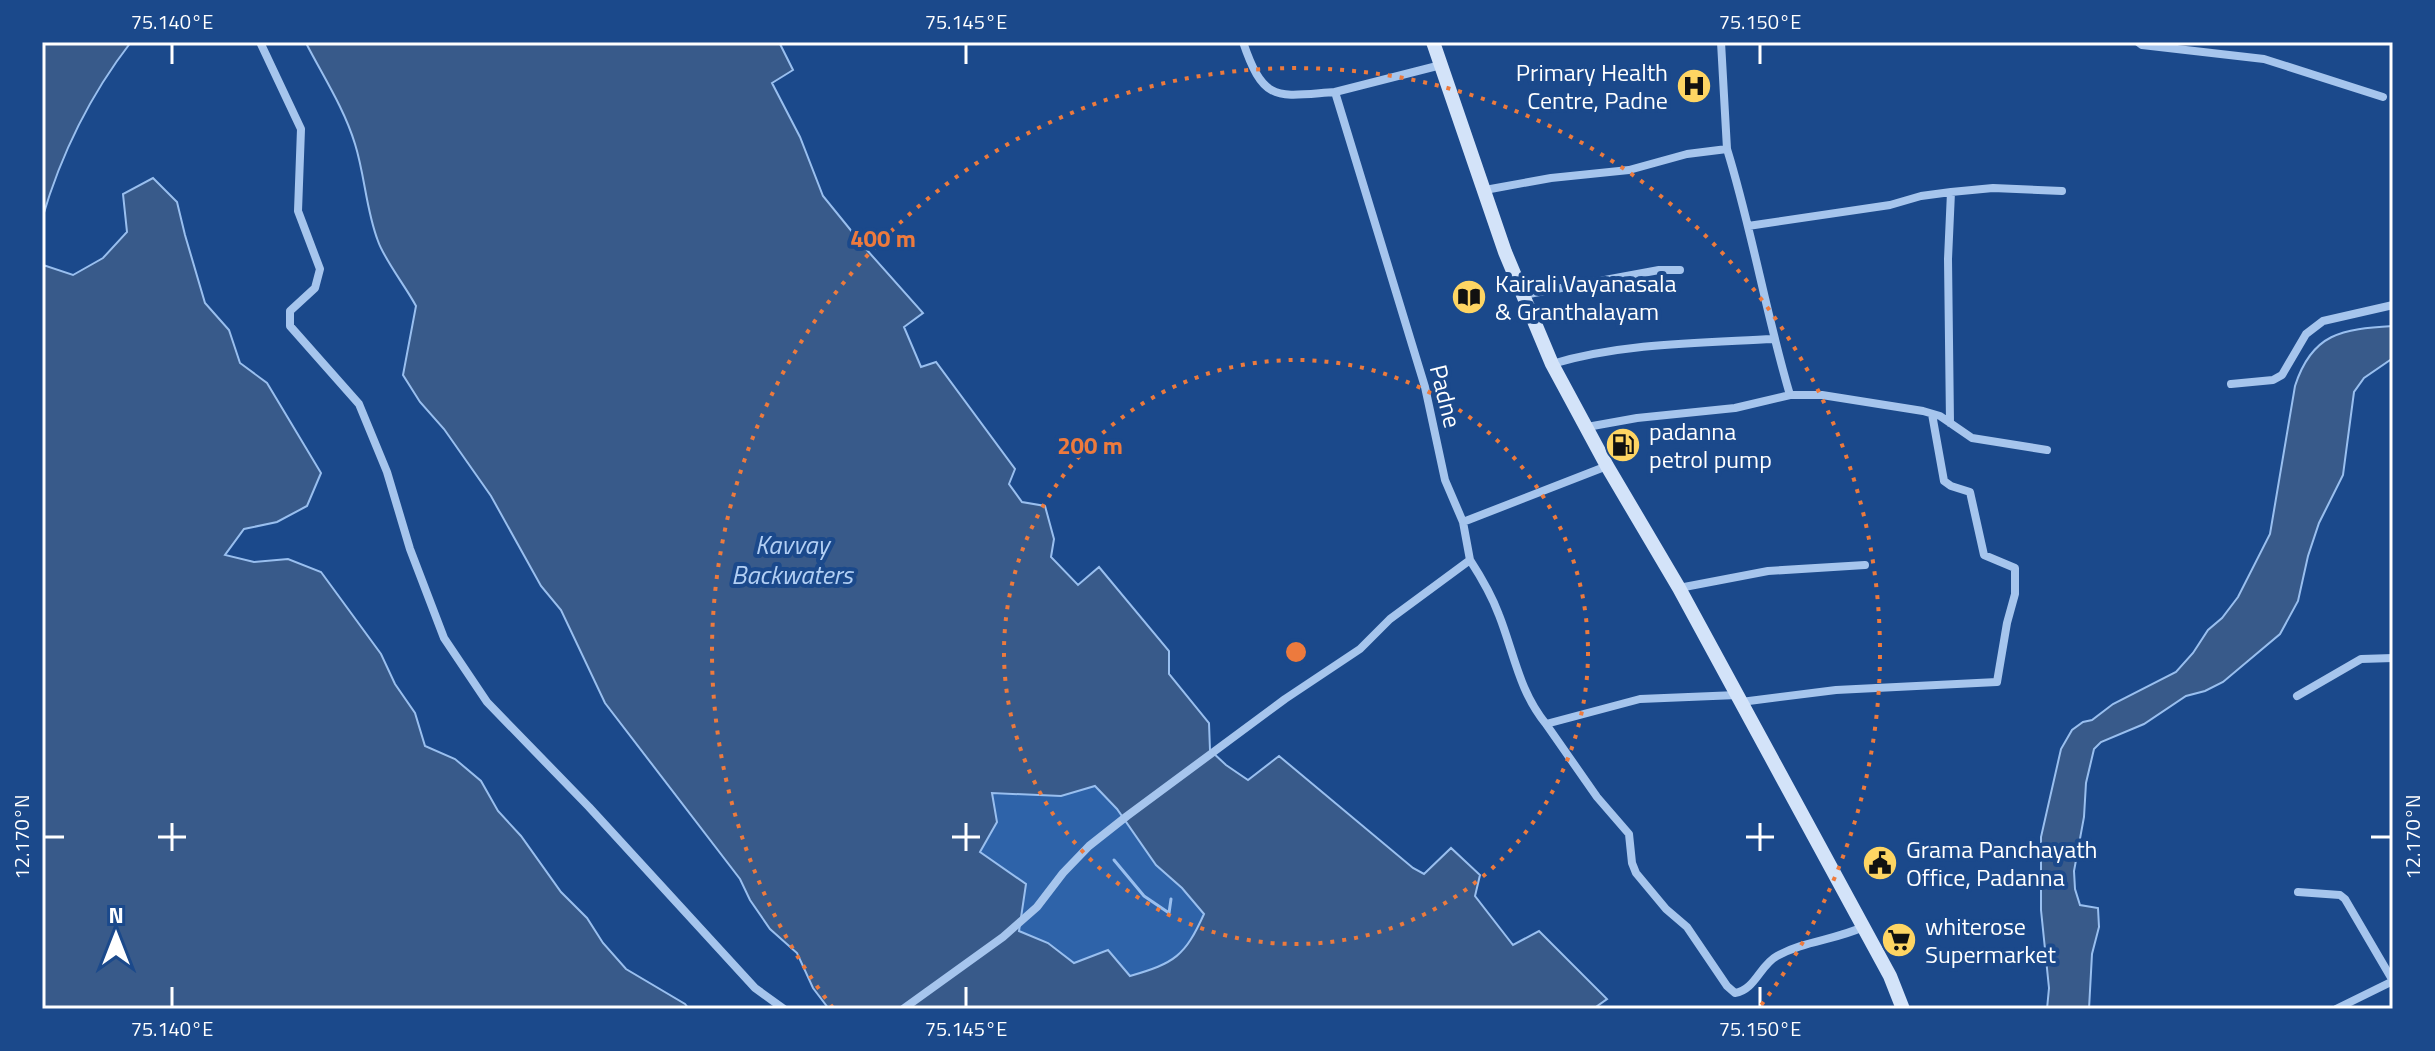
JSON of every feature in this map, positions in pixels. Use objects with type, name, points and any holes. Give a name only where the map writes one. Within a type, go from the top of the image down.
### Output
[{"type":"main road","points":[[1433,42],[1523,295],[1552,364],[1739,698],[1890,976],[1903,1009]]},
{"type":"street","points":[[260,42],[301,129],[298,211],[320,269],[315,288],[290,311],[290,326],[359,404],[387,472],[410,549],[444,638],[487,702],[589,807],[755,988],[784,1009]]},
{"type":"street","points":[[1243,42],[1264,86],[1283,95],[1335,92],[1441,65]]},
{"type":"street","points":[[1721,42],[1727,149],[1773,339],[1790,395]]},
{"type":"street","points":[[2138,42],[2142,45],[2264,59],[2383,97]]},
{"type":"street","name":"Padne","points":[[1335,92],[1425,387],[1445,480],[1463,522],[1470,560],[1499,614],[1519,680],[1533,709],[1597,797],[1629,834],[1636,873],[1666,909],[1687,927],[1735,993],[1749,987],[1764,965],[1775,957],[1819,939],[1863,927]]},
{"type":"street","points":[[1485,190],[1551,178],[1629,170],[1687,154],[1727,149]]},
{"type":"street","points":[[1748,226],[1890,205],[1951,192],[1993,188],[2062,191]]},
{"type":"street","points":[[1950,423],[1948,259],[1951,192]]},
{"type":"street","points":[[1523,295],[1659,270],[1680,270]]},
{"type":"street","points":[[2231,384],[2273,380],[2282,375],[2306,334],[2323,321],[2393,305]]},
{"type":"street","points":[[1552,364],[1581,355],[1656,346],[1773,339]]},
{"type":"street","points":[[1587,427],[1637,418],[1735,408],[1790,395],[1822,395],[1932,414],[1972,438],[2047,450]]},
{"type":"street","points":[[1546,724],[1640,699],[1739,698],[1997,682],[2015,594],[2015,568],[1984,555],[1970,492],[1944,481],[1932,414]]},
{"type":"street","points":[[1463,522],[1607,466]]},
{"type":"street","points":[[903,1009],[1003,937],[1037,907],[1089,846],[1247,726],[1360,649],[1390,619],[1470,560]]},
{"type":"street","points":[[1679,588],[1768,571],[1865,565]]},
{"type":"street","points":[[2297,696],[2361,659],[2393,658]]},
{"type":"street","points":[[2298,892],[2340,895],[2345,899],[2393,981],[2336,1009]]},
{"type":"shaded area","points":[[1094,786],[1205,914],[1191,940],[1176,956],[1158,967],[1130,976],[1107,950],[1074,963],[1048,943],[1018,930],[1026,885],[980,852],[997,822],[991,792],[1061,796]]},
{"type":"water","points":[[42,42],[131,42],[102,83],[78,126],[58,171],[42,219]]},
{"type":"water","name":"Kavvay Backwaters","points":[[779,42],[793,70],[772,83],[800,137],[823,196],[923,313],[904,327],[921,367],[936,362],[1015,469],[1009,484],[1022,502],[1045,506],[1054,539],[1051,557],[1078,585],[1099,567],[1169,651],[1169,674],[1209,723],[1210,750],[1248,780],[1279,756],[1424,874],[1451,848],[1480,875],[1475,896],[1513,945],[1539,931],[1607,999],[1593,1009],[829,1009],[813,988],[797,953],[770,929],[740,879],[605,703],[561,610],[541,586],[491,496],[403,375],[416,306],[381,248],[350,131],[306,43]],"holes":[[[1095,786],[1117,809],[1156,865],[1182,888],[1204,914],[1191,940],[1177,956],[1158,967],[1130,976],[1108,950],[1074,963],[1048,943],[1019,931],[1026,884],[980,852],[997,822],[992,793],[1061,796]]]},
{"type":"water","points":[[153,178],[177,202],[205,303],[229,330],[240,363],[267,383],[321,473],[307,506],[277,522],[244,529],[225,555],[254,562],[288,559],[321,572],[381,654],[395,684],[415,713],[425,746],[455,759],[481,781],[498,811],[626,969],[689,1009],[42,1009],[42,261],[43,265],[73,275],[103,258],[127,232],[123,194]]},
{"type":"water","points":[[2393,326],[2393,358],[2364,378],[2354,392],[2343,475],[2319,523],[2298,601],[2280,634],[2223,682],[2186,696],[2144,724],[2101,742],[2094,749],[2074,871],[2080,905],[2098,908],[2099,927],[2092,954],[2089,1009],[2047,1009],[2049,988],[2041,910],[2041,837],[2061,749],[2072,730],[2083,722],[2092,720],[2113,704],[2176,672],[2238,597],[2270,534],[2295,386],[2310,355],[2331,337],[2344,332]]},
{"type":"waterway","points":[[1114,860],[1144,896],[1169,913],[1171,899]]},
{"type":"place","name":"Primary Health Centre, Padne","points":[[1694,86]]},
{"type":"place","name":"Kairali Vayanasala & Granthalayam","points":[[1469,297]]},
{"type":"place","name":"padanna petrol pump","points":[[1623,445]]},
{"type":"place","name":"Grama Panchayath Office, Padanna","points":[[1880,863]]},
{"type":"place","name":"whiterose Supermarket","points":[[1899,940]]}]
